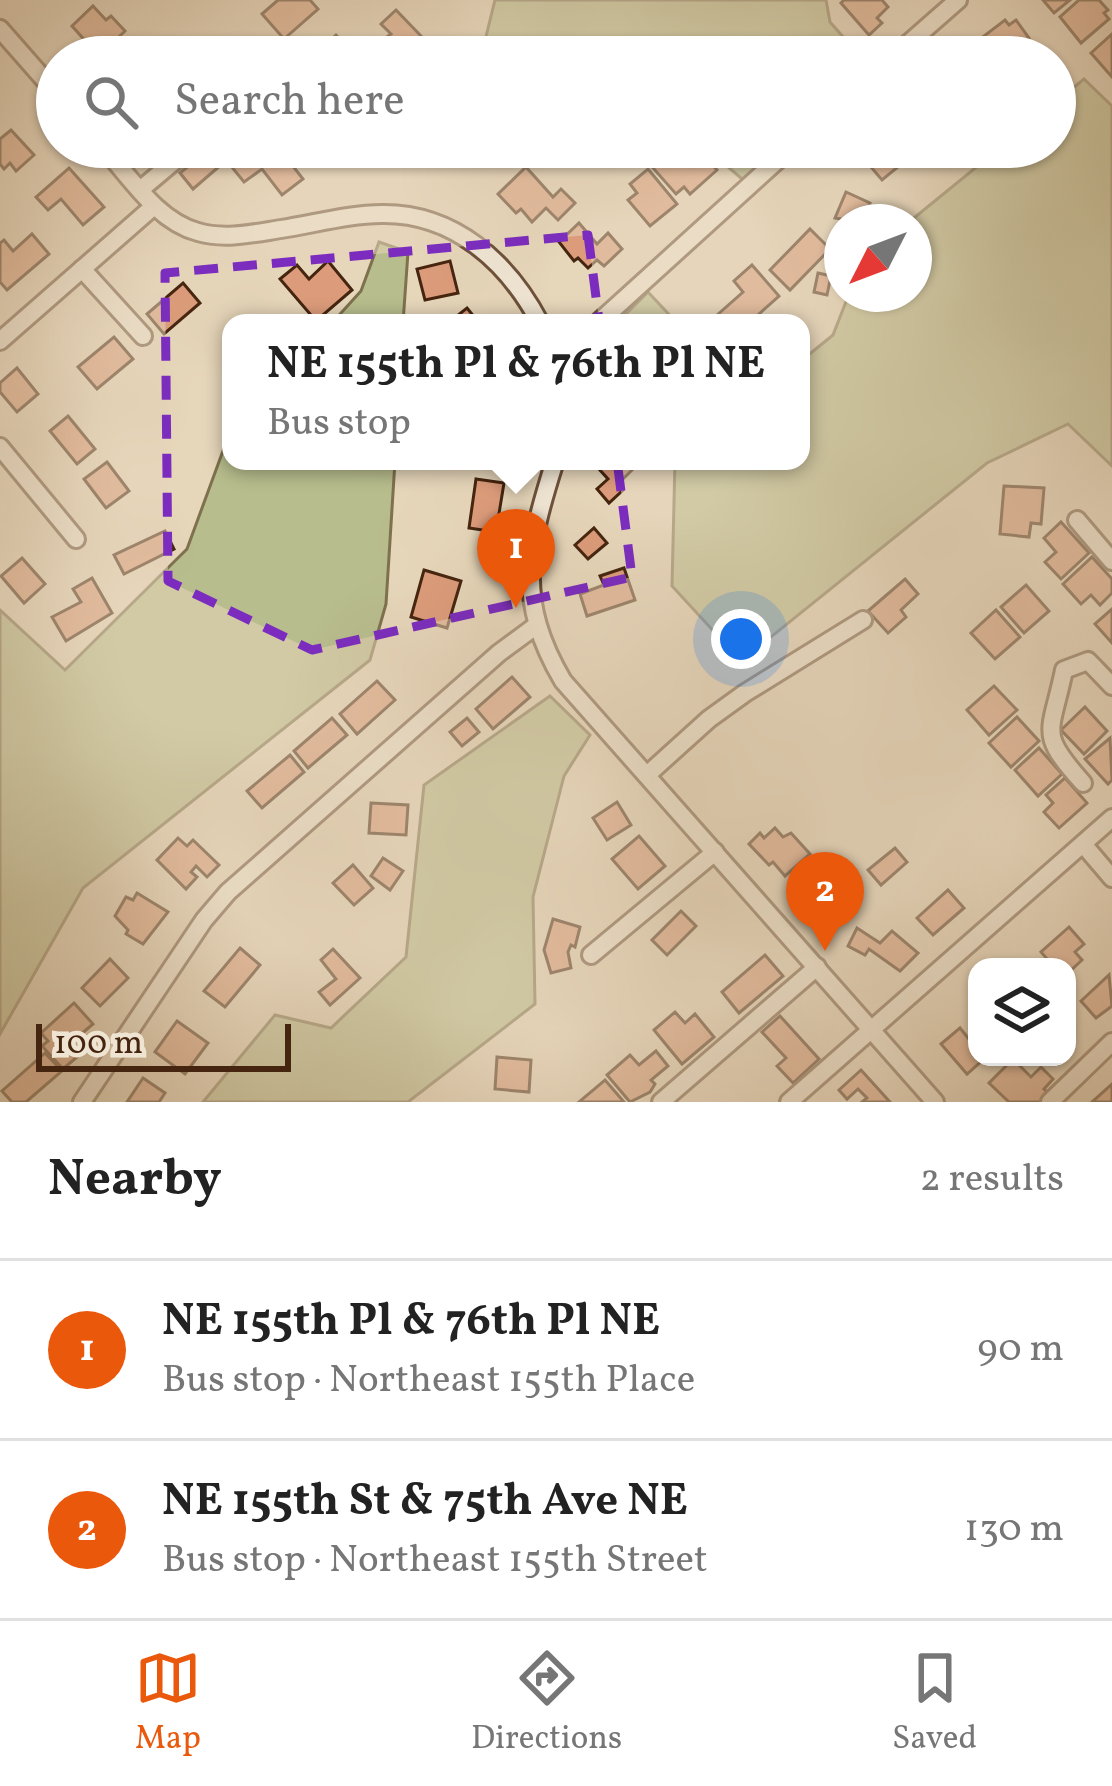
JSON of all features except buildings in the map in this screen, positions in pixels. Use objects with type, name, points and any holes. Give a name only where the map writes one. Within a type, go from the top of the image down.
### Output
[{"type":"street","points":[[917,36],[958,0]]},
{"type":"street","points":[[0,28],[36,70]]},
{"type":"street","points":[[121,168],[154,206],[198,232],[224,236],[377,213],[436,220],[495,260],[534,314]]},
{"type":"street","points":[[140,190],[166,168]]},
{"type":"street","points":[[608,314],[769,168]]},
{"type":"street","points":[[0,341],[154,206]]},
{"type":"street","points":[[82,269],[143,336]]},
{"type":"street","points":[[0,447],[76,539]]},
{"type":"street","points":[[553,470],[529,555],[537,625],[563,681],[935,1102]]},
{"type":"street","points":[[1077,520],[1112,561]]},
{"type":"street","points":[[647,775],[709,719],[863,620]]},
{"type":"street","points":[[82,1102],[204,920],[228,892],[499,652],[537,625]]},
{"type":"street","points":[[1083,783],[1054,751],[1049,738],[1064,670],[1088,662],[1112,686]]},
{"type":"street","points":[[789,1102],[1112,818]]},
{"type":"street","points":[[1083,844],[1112,878]]},
{"type":"street","points":[[591,955],[715,852]]},
{"type":"street","points":[[661,1102],[817,967]]},
{"type":"street","points":[[1050,1102],[1112,1042]]},
{"type":"highlighted area","points":[[588,235],[632,577],[312,650],[168,581],[165,273]]},
{"type":"green space","points":[[495,0],[826,0],[830,22],[842,36],[486,36]]},
{"type":"green space","points":[[1084,79],[1112,106],[1112,466],[1068,424],[987,463],[741,661],[672,586],[675,470],[810,470],[810,354],[833,335],[842,312],[932,312],[931,204],[975,168],[1076,168],[1076,86]]},
{"type":"green space","points":[[729,168],[768,168],[749,185]]},
{"type":"green space","points":[[379,242],[408,252],[404,314],[340,314],[361,291]]},
{"type":"green space","points":[[648,292],[669,314],[626,314]]},
{"type":"green space","points":[[222,454],[222,470],[394,470],[386,604],[370,660],[83,888],[0,1034],[0,610],[65,670],[187,549]]},
{"type":"green space","points":[[550,696],[590,735],[564,776],[533,897],[535,1004],[408,1102],[203,1102],[275,1015],[331,1028],[406,957],[424,785]]},
{"type":"place","name":"NE 155th Pl & 76th Pl NE","points":[[516,608]]},
{"type":"place","name":"NE 155th St & 75th Ave NE","points":[[825,951]]}]
